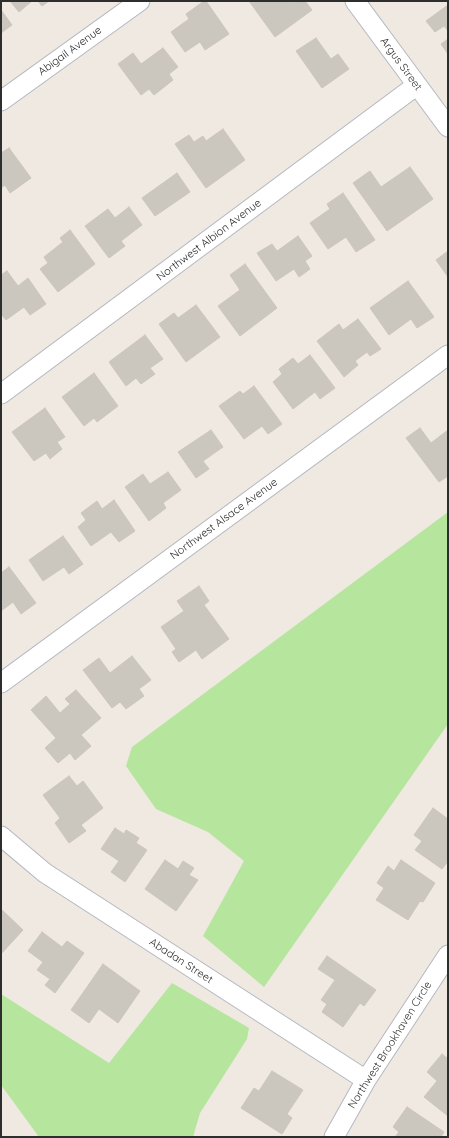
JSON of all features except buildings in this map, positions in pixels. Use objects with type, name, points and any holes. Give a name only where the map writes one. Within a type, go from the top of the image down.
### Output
[{"type":"street","name":"Abigail Avenue","points":[[1,101],[140,1]]},
{"type":"street","name":"Argus Street","points":[[355,1],[448,127]]},
{"type":"street","name":"Northwest Albion Avenue","points":[[1,394],[416,85]]},
{"type":"street","name":"Northwest Alsace Avenue","points":[[1,683],[448,355]]},
{"type":"street","name":"Abadan Street","points":[[1,836],[45,873],[366,1080]]},
{"type":"street","name":"Northwest Brookhaven Circle","points":[[334,1137],[366,1080],[448,955]]},
{"type":"green space","points":[[448,512],[448,724],[264,987],[203,936],[244,861],[208,832],[156,809],[126,766],[132,747]]},
{"type":"green space","points":[[172,983],[249,1028],[247,1039],[200,1113],[193,1137],[39,1137],[1,1085],[1,994],[109,1063]]}]
